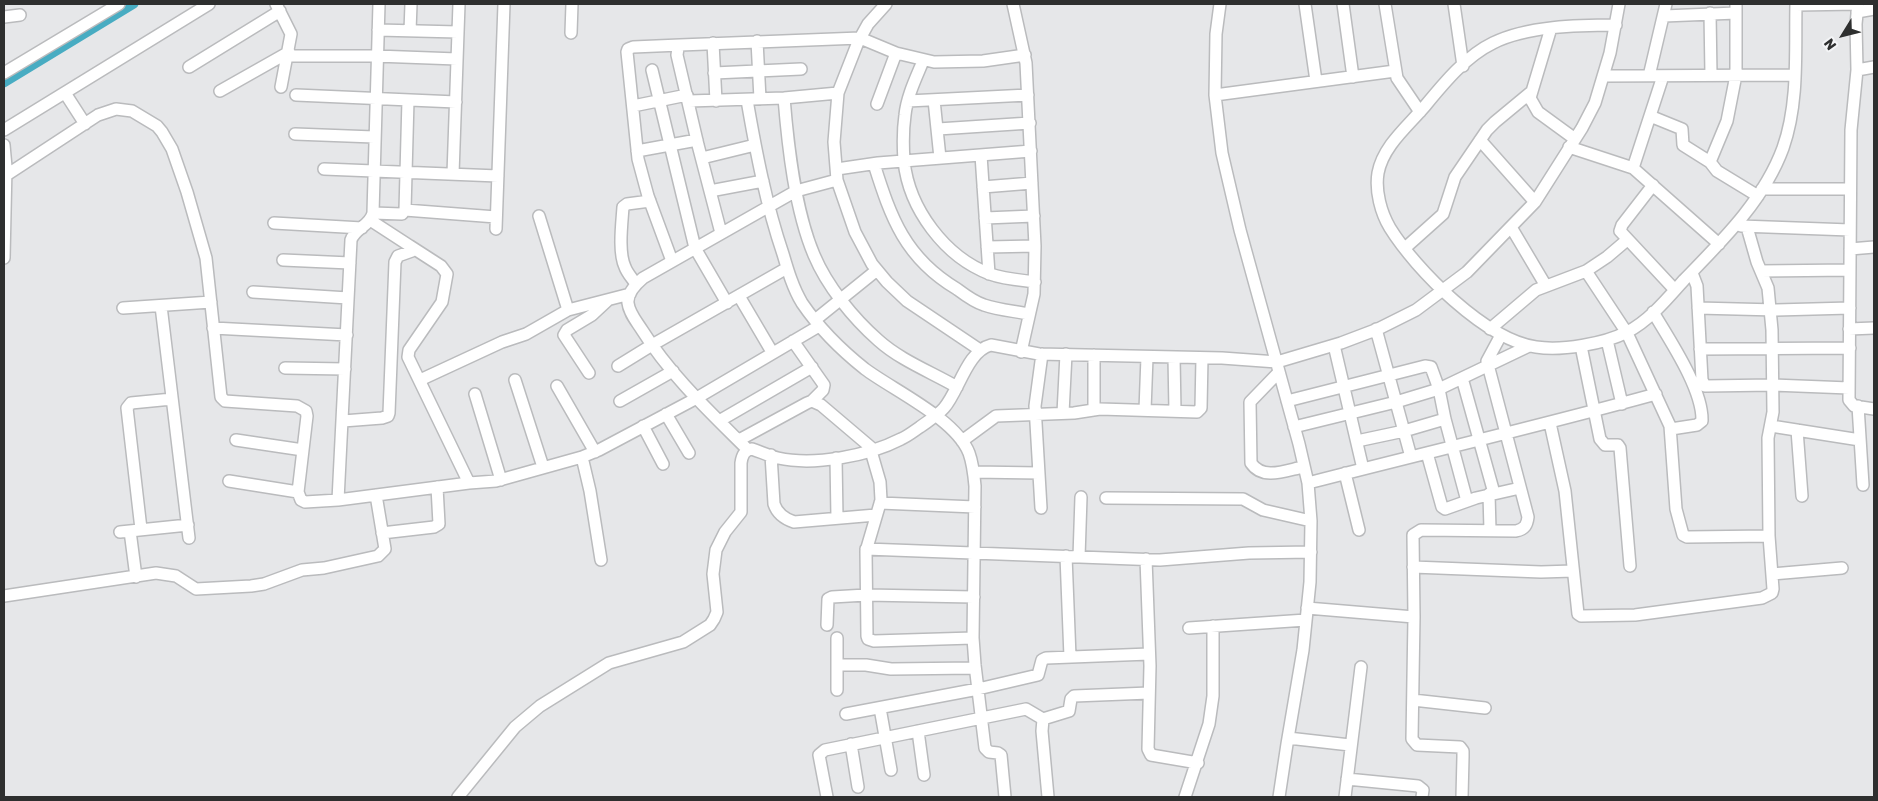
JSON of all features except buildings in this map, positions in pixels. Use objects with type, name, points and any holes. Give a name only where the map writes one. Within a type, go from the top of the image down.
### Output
[{"type":"street","points":[[4,73],[119,4]]},
{"type":"street","points":[[4,130],[209,4]]},
{"type":"street","points":[[338,500],[352,236],[368,220],[374,170],[378,4]]},
{"type":"street","points":[[410,31],[411,4]]},
{"type":"street","points":[[453,174],[459,4]]},
{"type":"street","points":[[405,210],[496,223],[504,4]]},
{"type":"street","points":[[571,33],[572,4]]},
{"type":"street","points":[[886,4],[868,24],[860,38],[838,93],[834,142],[837,174],[855,232],[877,270],[907,301],[980,350]]},
{"type":"street","points":[[1013,4],[1024,55],[1028,95],[1035,246],[1035,282],[1021,352]]},
{"type":"street","points":[[1220,4],[1216,34],[1215,95],[1222,153],[1308,483],[1311,521],[1311,552],[1304,650],[1279,797]]},
{"type":"street","points":[[1305,4],[1316,81]]},
{"type":"street","points":[[1342,4],[1353,76]]},
{"type":"street","points":[[1385,4],[1395,71],[1401,86],[1420,112]]},
{"type":"street","points":[[1454,4],[1463,66]]},
{"type":"street","points":[[458,797],[515,727],[540,706],[610,663],[683,642],[710,625],[717,612],[713,574],[716,550],[725,532],[741,512],[741,463],[742,456],[748,450],[752,449],[790,459],[836,458],[873,450],[902,439],[937,415],[945,407],[980,350],[991,345],[1021,352],[1042,354],[1202,358],[1278,367],[1376,330],[1416,310],[1467,272],[1534,202],[1595,103],[1616,25],[1619,4]]},
{"type":"street","points":[[1649,76],[1666,4]]},
{"type":"street","points":[[1616,25],[1575,25],[1551,28],[1506,37],[1492,43],[1463,66],[1397,136],[1378,172],[1377,182],[1382,209],[1389,227],[1405,248],[1442,291],[1490,329],[1516,343],[1537,348],[1582,346],[1607,340],[1627,332],[1653,312],[1719,244],[1760,192],[1774,170],[1784,145],[1792,110],[1795,75],[1796,4],[1874,8]]},
{"type":"street","points":[[189,67],[278,7],[292,34],[281,87]]},
{"type":"street","points":[[1858,7],[1856,24],[1857,70],[1851,120],[1849,388],[1850,403],[1874,409]]},
{"type":"street","points":[[1664,16],[1710,13],[1736,8],[1736,75],[1727,120],[1710,162]]},
{"type":"street","points":[[1710,13],[1711,75]]},
{"type":"street","points":[[4,17],[20,15]]},
{"type":"street","points":[[1551,28],[1530,93],[1532,104],[1538,112],[1572,143],[1633,168],[1719,244]]},
{"type":"street","points":[[378,30],[458,32]]},
{"type":"street","points":[[672,262],[650,201],[637,151],[628,49],[634,47],[713,43],[860,38],[896,53],[923,61],[963,62],[1024,55]]},
{"type":"street","points":[[757,41],[760,99]]},
{"type":"street","points":[[713,43],[716,100]]},
{"type":"street","points":[[680,45],[678,55],[721,233]]},
{"type":"street","points":[[877,104],[896,53]]},
{"type":"street","points":[[220,91],[288,54],[457,59]]},
{"type":"street","points":[[923,61],[905,114],[904,161],[911,190],[918,206],[931,227],[959,257],[989,274],[1035,282]]},
{"type":"street","points":[[1857,70],[1874,67]]},
{"type":"street","points":[[714,73],[801,69]]},
{"type":"street","points":[[652,70],[695,248],[727,303]]},
{"type":"street","points":[[1215,95],[1395,71]]},
{"type":"street","points":[[1602,76],[1795,75]]},
{"type":"street","points":[[1633,168],[1663,76]]},
{"type":"street","points":[[65,93],[85,124]]},
{"type":"street","points":[[633,106],[688,98],[747,100],[838,93]]},
{"type":"street","points":[[1405,248],[1443,214],[1455,177],[1480,140],[1495,122],[1530,93]]},
{"type":"street","points":[[296,95],[456,102]]},
{"type":"street","points":[[908,101],[1028,95]]},
{"type":"street","points":[[784,98],[796,191],[814,256],[840,300],[878,340],[908,360],[957,387]]},
{"type":"street","points":[[274,223],[368,220],[402,214],[405,210],[408,100]]},
{"type":"street","points":[[747,100],[771,221],[794,287],[817,323],[844,351],[866,369],[937,415],[962,440],[969,453],[974,472],[975,507],[973,638],[975,668],[986,750],[1001,755],[1005,797]]},
{"type":"street","points":[[934,100],[940,158]]},
{"type":"street","points":[[5,176],[109,110],[124,109],[148,120],[162,132],[177,161],[203,243],[208,270],[222,400],[302,408],[306,411],[298,492],[301,500],[305,502],[338,500],[501,480],[595,452],[695,399],[793,341],[817,323],[840,300],[877,270]]},
{"type":"street","points":[[1650,116],[1682,130],[1683,145],[1710,162],[1717,171],[1760,192],[1850,190]]},
{"type":"street","points":[[938,129],[1030,123]]},
{"type":"street","points":[[295,134],[374,136]]},
{"type":"street","points":[[637,151],[697,140]]},
{"type":"street","points":[[1480,140],[1534,202]]},
{"type":"street","points":[[4,145],[4,258]]},
{"type":"street","points":[[702,158],[755,145]]},
{"type":"street","points":[[420,380],[502,342],[529,333],[568,310],[608,299],[633,289],[672,262],[768,206],[796,191],[837,174],[874,164],[1030,151]]},
{"type":"street","points":[[981,155],[989,274]]},
{"type":"street","points":[[874,164],[888,207],[897,227],[914,253],[932,272],[941,280],[982,304],[1029,314]]},
{"type":"street","points":[[324,169],[498,176]]},
{"type":"street","points":[[710,191],[763,180]]},
{"type":"street","points":[[983,187],[1032,183]]},
{"type":"street","points":[[1653,185],[1620,228],[1622,235],[1675,290]]},
{"type":"street","points":[[650,201],[627,204],[623,207],[621,232],[623,262],[633,289],[628,305],[631,313],[652,345],[695,399],[748,450]]},
{"type":"street","points":[[539,216],[568,310]]},
{"type":"street","points":[[985,218],[1034,216]]},
{"type":"street","points":[[368,220],[441,266],[447,274],[442,302],[424,326],[408,353],[410,362],[469,483]]},
{"type":"street","points":[[1734,226],[1850,230]]},
{"type":"street","points":[[1511,227],[1546,286]]},
{"type":"street","points":[[1550,423],[1566,491],[1577,612],[1581,616],[1635,615],[1762,598],[1772,593],[1769,536],[1768,438],[1773,412],[1770,310],[1768,288],[1747,227]]},
{"type":"street","points":[[1490,329],[1536,290],[1586,271],[1628,240]]},
{"type":"street","points":[[343,421],[388,416],[395,262],[398,256],[412,251],[410,246]]},
{"type":"street","points":[[987,248],[1035,246]]},
{"type":"street","points":[[1850,249],[1874,247]]},
{"type":"street","points":[[283,260],[350,263]]},
{"type":"street","points":[[618,366],[787,268]]},
{"type":"street","points":[[1761,270],[1850,270]]},
{"type":"street","points":[[1586,271],[1627,332],[1671,429],[1676,509],[1683,535],[1769,536]]},
{"type":"street","points":[[1671,429],[1696,425],[1702,421],[1702,380],[1697,286],[1692,273]]},
{"type":"street","points":[[253,292],[348,298]]},
{"type":"street","points":[[739,296],[772,352]]},
{"type":"street","points":[[589,373],[564,336],[567,330],[592,315],[608,299]]},
{"type":"street","points":[[123,308],[211,302]]},
{"type":"street","points":[[161,306],[189,538]]},
{"type":"street","points":[[1698,308],[1770,310],[1850,308]]},
{"type":"street","points":[[1653,312],[1701,391]]},
{"type":"street","points":[[213,328],[347,335]]},
{"type":"street","points":[[1849,329],[1874,328]]},
{"type":"street","points":[[1376,330],[1411,457]]},
{"type":"street","points":[[1462,797],[1463,751],[1460,747],[1417,744],[1413,742],[1413,534],[1417,531],[1516,531],[1524,528],[1527,524],[1528,516],[1488,366],[1488,358],[1501,335]]},
{"type":"street","points":[[1607,340],[1622,404]]},
{"type":"street","points":[[739,440],[812,401],[823,390],[824,386],[793,341]]},
{"type":"street","points":[[1334,345],[1363,469]]},
{"type":"street","points":[[1294,427],[1396,402],[1439,389],[1529,346]]},
{"type":"street","points":[[1582,346],[1594,411],[1602,441],[1605,445],[1618,445],[1620,448],[1630,566]]},
{"type":"street","points":[[1700,348],[1850,348]]},
{"type":"street","points":[[1041,508],[1036,401],[1042,354]]},
{"type":"street","points":[[1063,412],[1066,354]]},
{"type":"street","points":[[1094,355],[1094,410]]},
{"type":"street","points":[[1145,410],[1147,356]]},
{"type":"street","points":[[1174,357],[1175,411]]},
{"type":"street","points":[[962,440],[996,416],[1063,412],[1074,414],[1094,410],[1197,412],[1201,408],[1202,358]]},
{"type":"street","points":[[1287,401],[1425,366],[1432,368],[1467,502]]},
{"type":"street","points":[[719,421],[812,367]]},
{"type":"street","points":[[1278,367],[1250,402],[1251,463],[1261,473],[1268,474],[1304,467]]},
{"type":"street","points":[[285,368],[345,369]]},
{"type":"street","points":[[620,401],[673,371]]},
{"type":"street","points":[[1462,378],[1492,494],[1490,530]]},
{"type":"street","points":[[515,380],[543,467]]},
{"type":"street","points":[[1701,391],[1773,385],[1849,388]]},
{"type":"street","points":[[557,386],[595,452]]},
{"type":"street","points":[[474,394],[501,480]]},
{"type":"street","points":[[1308,483],[1478,439],[1550,423],[1656,394]]},
{"type":"street","points":[[136,577],[130,531],[127,408],[132,403],[172,400]]},
{"type":"street","points":[[812,401],[822,406],[873,450],[880,482],[880,504],[866,549],[867,636],[871,640],[973,638]]},
{"type":"street","points":[[1858,406],[1863,485]]},
{"type":"street","points":[[666,414],[690,453]]},
{"type":"street","points":[[1357,441],[1404,431],[1445,419]]},
{"type":"street","points":[[643,426],[663,464]]},
{"type":"street","points":[[1771,426],[1860,440]]},
{"type":"street","points":[[1797,430],[1802,496]]},
{"type":"street","points":[[236,440],[303,450]]},
{"type":"street","points":[[1427,453],[1443,508],[1447,509],[1492,494],[1520,488]]},
{"type":"street","points":[[771,455],[774,504],[781,515],[794,522],[876,516]]},
{"type":"street","points":[[582,457],[590,491],[601,560]]},
{"type":"street","points":[[836,458],[837,518]]},
{"type":"street","points":[[974,472],[1039,473]]},
{"type":"street","points":[[1345,473],[1359,530]]},
{"type":"street","points":[[229,481],[298,492]]},
{"type":"street","points":[[382,533],[434,527],[439,524],[437,487]]},
{"type":"street","points":[[4,596],[156,574],[168,574],[181,578],[196,589],[258,585],[302,570],[324,568],[380,555],[385,549],[376,495]]},
{"type":"street","points":[[1079,557],[1082,497]]},
{"type":"street","points":[[1106,498],[1244,499],[1263,510],[1311,521]]},
{"type":"street","points":[[880,504],[975,507]]},
{"type":"street","points":[[130,531],[188,525]]},
{"type":"street","points":[[866,549],[1146,559],[1192,558],[1250,553],[1311,552]]},
{"type":"street","points":[[1066,556],[1070,657]]},
{"type":"street","points":[[1146,559],[1149,654],[1148,749],[1150,754],[1198,763]]},
{"type":"street","points":[[1413,567],[1541,572],[1573,571]]},
{"type":"street","points":[[1772,574],[1842,568]]},
{"type":"street","points":[[827,625],[828,599],[830,598],[866,595],[974,597]]},
{"type":"street","points":[[1189,628],[1307,614],[1414,617]]},
{"type":"street","points":[[1185,797],[1207,734],[1212,704],[1213,626]]},
{"type":"street","points":[[837,638],[838,690]]},
{"type":"street","points":[[846,714],[978,689],[1038,675],[1042,660],[1046,658],[1149,654]]},
{"type":"street","points":[[837,665],[866,665],[891,669],[975,668]]},
{"type":"street","points":[[1345,797],[1361,667]]},
{"type":"street","points":[[827,797],[820,753],[825,750],[1026,709],[1043,719],[1069,711],[1070,699],[1074,696],[1149,693]]},
{"type":"street","points":[[1413,700],[1485,708]]},
{"type":"street","points":[[880,708],[891,770]]},
{"type":"street","points":[[1043,719],[1042,731],[1048,797]]},
{"type":"street","points":[[918,732],[924,774]]},
{"type":"street","points":[[1288,738],[1350,745]]},
{"type":"street","points":[[851,744],[858,787]]},
{"type":"street","points":[[1347,779],[1418,786],[1423,790],[1422,797]]},
{"type":"waterway","points":[[4,83],[134,4]]}]
